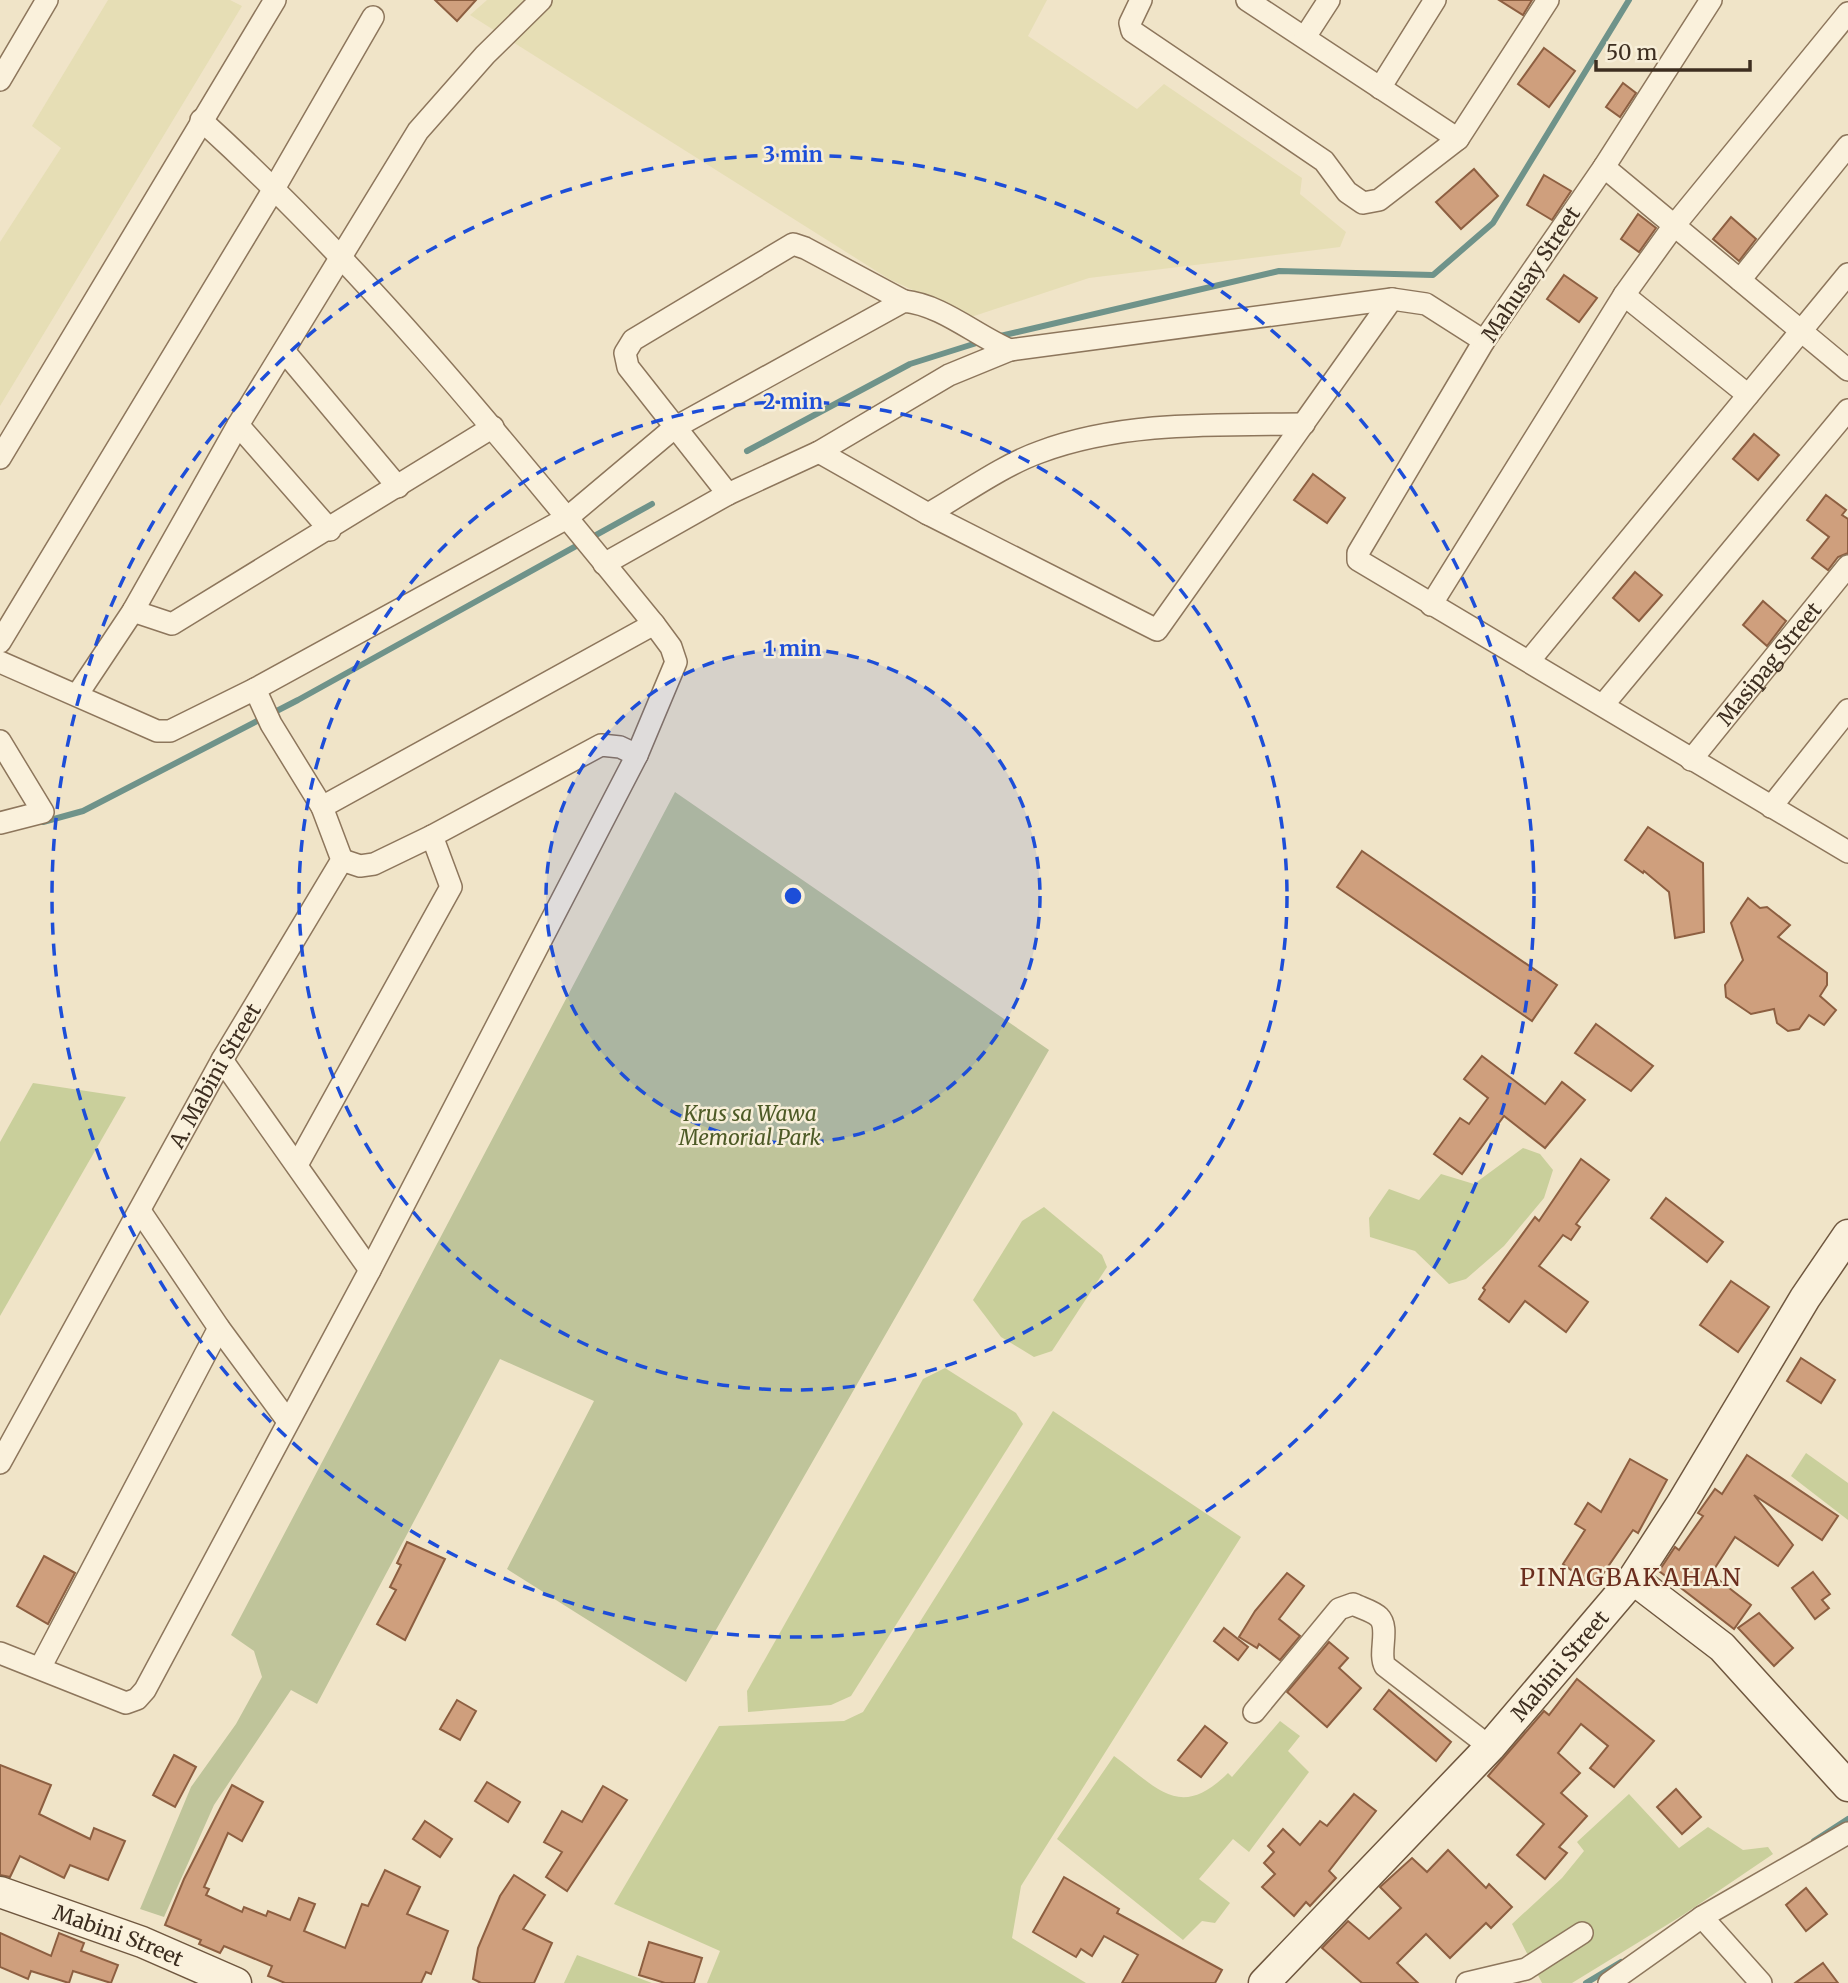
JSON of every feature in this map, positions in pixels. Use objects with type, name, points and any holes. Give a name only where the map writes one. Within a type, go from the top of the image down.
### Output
[{"type":"main road","name":"Mabini Street","points":[[1264,1983],[1490,1747],[1633,1578],[1681,1505],[1805,1298],[1848,1235]]},
{"type":"main road","points":[[1633,1578],[1722,1647],[1848,1786]]},
{"type":"main road","name":"Mabini Street","points":[[0,1892],[142,1942],[236,1983]]},
{"type":"street","points":[[2,72],[47,0]]},
{"type":"street","points":[[0,458],[275,0]]},
{"type":"street","points":[[77,695],[133,611],[237,425],[418,131],[485,55],[541,0]]},
{"type":"street","points":[[1141,0],[1130,23],[1132,31],[1324,161],[1347,192],[1363,203],[1379,200],[1458,139],[1548,0]]},
{"type":"street","points":[[1247,0],[1458,139]]},
{"type":"street","points":[[1305,37],[1329,0]]},
{"type":"street","points":[[1380,89],[1435,0]]},
{"type":"street","name":"Mahusay Street","points":[[1431,605],[1362,565],[1358,553],[1484,341],[1604,167],[1711,0]]},
{"type":"street","points":[[1848,13],[1673,228],[1624,295],[1431,605],[1848,852]]},
{"type":"street","points":[[0,642],[275,187],[373,17]]},
{"type":"street","points":[[0,1653],[126,1703],[137,1699],[145,1690],[287,1420],[370,1270],[637,755],[676,662],[671,647],[654,624],[494,427],[275,187],[201,120]]},
{"type":"street","points":[[1740,280],[1848,146]]},
{"type":"street","points":[[1604,167],[1673,228],[1848,370]]},
{"type":"street","points":[[729,494],[674,428],[628,366],[625,353],[633,340],[793,244],[904,301],[924,303],[968,330],[1005,348]]},
{"type":"street","points":[[1529,661],[1848,274]]},
{"type":"street","points":[[1624,295],[1748,395]]},
{"type":"street","points":[[818,452],[928,514],[1157,630],[1392,299]]},
{"type":"street","points":[[599,558],[818,452],[949,375],[1005,348],[1392,299],[1426,304],[1484,341]]},
{"type":"street","points":[[0,662],[157,731],[170,731],[262,706],[574,526],[674,428],[904,301]]},
{"type":"street","points":[[284,351],[398,486]]},
{"type":"street","points":[[1603,705],[1848,410]]},
{"type":"street","points":[[928,514],[1037,452],[1087,437],[1195,425],[1304,424]]},
{"type":"street","points":[[237,425],[330,530]]},
{"type":"street","points":[[133,611],[172,624],[330,530],[494,427]]},
{"type":"street","name":"Masipag Street","points":[[1691,760],[1848,566]]},
{"type":"street","points":[[322,807],[654,624]]},
{"type":"street","points":[[262,706],[322,807],[342,860],[360,866],[374,864],[432,836],[601,745],[620,747],[637,755]]},
{"type":"street","points":[[1771,807],[1848,710]]},
{"type":"street","points":[[0,741],[43,812],[0,823]]},
{"type":"street","points":[[297,1165],[451,887],[432,836]]},
{"type":"street","name":"A. Mabini Street","points":[[0,1463],[222,1060],[342,860]]},
{"type":"street","points":[[222,1060],[370,1270]]},
{"type":"street","points":[[140,1211],[219,1328],[287,1420]]},
{"type":"street","points":[[40,1668],[219,1328]]},
{"type":"street","points":[[1254,1712],[1339,1609],[1353,1604],[1380,1618],[1383,1626],[1381,1659],[1385,1667],[1490,1747]]},
{"type":"street","points":[[1609,1983],[1703,1917],[1848,1833]]},
{"type":"street","points":[[1703,1917],[1761,1983]]},
{"type":"street","points":[[1467,1983],[1522,1976],[1582,1933]]},
{"type":"shaded area","points":[[108,0],[230,0],[242,6],[0,406],[0,242],[61,148],[32,126]]},
{"type":"shaded area","points":[[487,0],[1047,0],[1028,36],[1137,109],[1164,84],[1302,178],[1300,194],[1346,232],[1340,247],[1089,278],[971,317],[889,279],[470,15]]},
{"type":"green space","name":"Krus sa Wawa Memorial Park","points":[[675,792],[1049,1050],[686,1682],[507,1569],[594,1401],[500,1359],[317,1704],[291,1690],[214,1805],[164,1917],[140,1909],[191,1787],[236,1724],[262,1677],[254,1651],[231,1635]]},
{"type":"green space","points":[[33,1083],[126,1097],[0,1316],[0,1142]]},
{"type":"green space","points":[[1523,1148],[1540,1154],[1553,1170],[1544,1198],[1504,1246],[1466,1279],[1449,1284],[1415,1251],[1370,1237],[1369,1218],[1389,1189],[1419,1200],[1441,1174],[1474,1184]]},
{"type":"green space","points":[[1044,1207],[1102,1255],[1107,1267],[1052,1351],[1034,1357],[1001,1337],[973,1300],[1022,1221]]},
{"type":"green space","points":[[945,1368],[1016,1413],[1023,1424],[851,1696],[831,1705],[748,1712],[747,1691],[923,1379]]},
{"type":"green space","points":[[1053,1411],[1241,1537],[1021,1886],[1012,1938],[1086,1983],[707,1983],[720,1951],[614,1904],[719,1726],[844,1721],[863,1712]]},
{"type":"green space","points":[[1806,1453],[1848,1483],[1848,1520],[1791,1476]]},
{"type":"green space","points":[[1280,1721],[1300,1736],[1288,1751],[1309,1772],[1249,1852],[1233,1839],[1199,1879],[1230,1903],[1215,1923],[1202,1921],[1183,1940],[1057,1839],[1114,1756],[1170,1795],[1196,1795],[1228,1773],[1232,1777]]},
{"type":"green space","points":[[1629,1794],[1679,1848],[1708,1827],[1743,1850],[1768,1847],[1773,1854],[1683,1915],[1572,1983],[1542,1983],[1512,1924],[1562,1878],[1584,1851],[1577,1842]]},
{"type":"green space","points":[[577,1955],[652,1983],[564,1983]]},
{"type":"building","points":[[435,0],[476,0],[457,21]]},
{"type":"building","points":[[1499,0],[1532,0],[1523,15]]},
{"type":"building","points":[[1544,48],[1575,71],[1549,107],[1518,84]]},
{"type":"building","points":[[1623,83],[1636,93],[1620,117],[1606,107]]},
{"type":"building","points":[[1474,169],[1498,196],[1461,229],[1436,202]]},
{"type":"building","points":[[1544,175],[1571,191],[1552,220],[1527,205]]},
{"type":"building","points":[[1638,214],[1656,228],[1639,252],[1621,239]]},
{"type":"building","points":[[1731,217],[1756,239],[1739,261],[1713,239]]},
{"type":"building","points":[[1564,275],[1597,298],[1579,322],[1547,299]]},
{"type":"building","points":[[1754,434],[1779,455],[1758,480],[1733,459]]},
{"type":"building","points":[[1313,474],[1345,498],[1327,523],[1294,500]]},
{"type":"building","points":[[1826,495],[1846,510],[1842,515],[1848,519],[1848,553],[1838,557],[1828,570],[1812,558],[1829,537],[1807,520]]},
{"type":"building","points":[[1635,572],[1662,595],[1639,621],[1613,598]]},
{"type":"building","points":[[1763,601],[1786,621],[1767,646],[1743,625]]},
{"type":"building","points":[[1648,827],[1703,863],[1704,932],[1675,938],[1669,892],[1644,871],[1643,873],[1625,860]]},
{"type":"building","points":[[1362,851],[1557,985],[1532,1021],[1337,887]]},
{"type":"building","points":[[1748,898],[1760,908],[1767,907],[1790,925],[1778,937],[1827,973],[1827,985],[1820,996],[1836,1010],[1824,1025],[1809,1015],[1799,1029],[1788,1031],[1777,1023],[1774,1009],[1751,1014],[1726,997],[1725,985],[1743,960],[1731,923]]},
{"type":"building","points":[[1596,1024],[1653,1066],[1631,1091],[1575,1053]]},
{"type":"building","points":[[1482,1056],[1545,1104],[1562,1082],[1585,1100],[1545,1148],[1504,1116],[1462,1174],[1434,1154],[1460,1118],[1469,1124],[1488,1098],[1464,1079]]},
{"type":"building","points":[[1581,1159],[1609,1180],[1576,1224],[1580,1227],[1571,1240],[1563,1235],[1539,1266],[1588,1302],[1566,1332],[1525,1301],[1509,1322],[1479,1299],[1485,1290],[1483,1288],[1535,1217],[1539,1221]]},
{"type":"building","points":[[1666,1198],[1723,1242],[1707,1262],[1651,1218]]},
{"type":"building","points":[[1731,1281],[1769,1307],[1738,1352],[1700,1325]]},
{"type":"building","points":[[1801,1358],[1835,1380],[1821,1403],[1787,1381]]},
{"type":"building","points":[[1747,1455],[1838,1516],[1822,1540],[1754,1495],[1793,1545],[1778,1566],[1735,1537],[1711,1574],[1751,1605],[1734,1629],[1659,1571],[1675,1547],[1679,1550],[1703,1516],[1698,1513],[1715,1489],[1722,1494]]},
{"type":"building","points":[[1630,1459],[1667,1480],[1638,1533],[1633,1530],[1594,1587],[1563,1564],[1585,1530],[1575,1524],[1588,1503],[1601,1512]]},
{"type":"building","points":[[407,1542],[445,1559],[405,1640],[377,1624],[396,1590],[390,1587],[401,1565],[397,1563]]},
{"type":"building","points":[[44,1556],[75,1573],[48,1624],[17,1606]]},
{"type":"building","points":[[1813,1572],[1830,1594],[1822,1600],[1829,1608],[1815,1619],[1792,1588]]},
{"type":"building","points":[[1287,1573],[1304,1586],[1279,1619],[1300,1636],[1280,1660],[1259,1644],[1257,1648],[1239,1637],[1255,1611]]},
{"type":"building","points":[[1759,1613],[1793,1648],[1774,1666],[1738,1628]]},
{"type":"building","points":[[1224,1628],[1248,1647],[1238,1660],[1214,1641]]},
{"type":"building","points":[[1329,1642],[1348,1658],[1339,1668],[1361,1688],[1327,1727],[1287,1692]]},
{"type":"building","points":[[1577,1679],[1654,1741],[1614,1787],[1590,1768],[1608,1746],[1581,1724],[1558,1753],[1580,1773],[1561,1793],[1587,1816],[1559,1847],[1567,1853],[1545,1879],[1517,1855],[1544,1824],[1488,1776],[1544,1711],[1549,1715]]},
{"type":"building","points":[[1389,1690],[1451,1742],[1436,1761],[1374,1709]]},
{"type":"building","points":[[457,1700],[476,1711],[460,1740],[440,1729]]},
{"type":"building","points":[[1205,1726],[1227,1743],[1201,1777],[1178,1760]]},
{"type":"building","points":[[174,1755],[196,1767],[175,1807],[153,1795]]},
{"type":"building","points":[[0,1765],[51,1785],[39,1814],[90,1839],[94,1828],[125,1841],[108,1880],[70,1865],[64,1878],[20,1856],[10,1877],[0,1875]]},
{"type":"building","points":[[487,1782],[520,1802],[508,1822],[475,1801]]},
{"type":"building","points":[[232,1785],[263,1802],[242,1841],[228,1833],[204,1887],[209,1889],[206,1895],[242,1912],[244,1907],[266,1916],[268,1911],[290,1920],[299,1898],[315,1904],[304,1931],[345,1948],[362,1904],[368,1906],[385,1870],[420,1887],[407,1914],[448,1931],[431,1974],[426,1972],[421,1983],[285,1983],[268,1976],[272,1966],[224,1946],[220,1953],[199,1944],[201,1940],[165,1925],[184,1879]]},
{"type":"building","points":[[603,1786],[627,1800],[567,1891],[546,1877],[562,1852],[544,1842],[562,1811],[582,1822]]},
{"type":"building","points":[[1676,1789],[1701,1817],[1682,1834],[1657,1807]]},
{"type":"building","points":[[1354,1794],[1376,1811],[1329,1871],[1336,1878],[1310,1906],[1306,1902],[1294,1916],[1262,1887],[1275,1874],[1264,1863],[1274,1852],[1268,1846],[1283,1829],[1300,1845],[1320,1821],[1327,1826]]},
{"type":"building","points":[[425,1821],[452,1839],[440,1857],[413,1839]]},
{"type":"building","points":[[1448,1850],[1486,1888],[1489,1884],[1512,1907],[1491,1928],[1486,1923],[1450,1958],[1426,1934],[1397,1963],[1418,1983],[1362,1983],[1322,1948],[1348,1921],[1369,1939],[1401,1908],[1380,1887],[1412,1858],[1427,1872]]},
{"type":"building","points":[[514,1875],[545,1895],[523,1929],[552,1943],[534,1983],[481,1983],[473,1979],[478,1948],[500,1896]]},
{"type":"building","points":[[1064,1877],[1119,1909],[1117,1913],[1222,1970],[1215,1983],[1122,1983],[1138,1955],[1104,1936],[1092,1956],[1081,1949],[1076,1957],[1033,1932]]},
{"type":"building","points":[[1806,1888],[1827,1914],[1806,1931],[1786,1905]]},
{"type":"building","points":[[0,1933],[51,1956],[59,1933],[84,1943],[81,1951],[118,1965],[111,1983],[73,1971],[69,1983],[31,1971],[28,1979],[0,1967]]},
{"type":"building","points":[[649,1942],[702,1958],[694,1983],[665,1983],[639,1975]]},
{"type":"building","points":[[1823,1963],[1838,1983],[1795,1983]]},
{"type":"waterway","points":[[996,337],[1279,271],[1433,275],[1493,223],[1629,0]]},
{"type":"waterway","points":[[747,451],[910,364],[983,341]]},
{"type":"waterway","points":[[43,822],[83,811],[298,700],[652,504]]},
{"type":"waterway","points":[[1814,1841],[1848,1819]]},
{"type":"waterway","points":[[1586,1983],[1621,1962]]},
{"type":"district","name":"PINAGBAKAHAN","points":[[1631,1577]]}]
